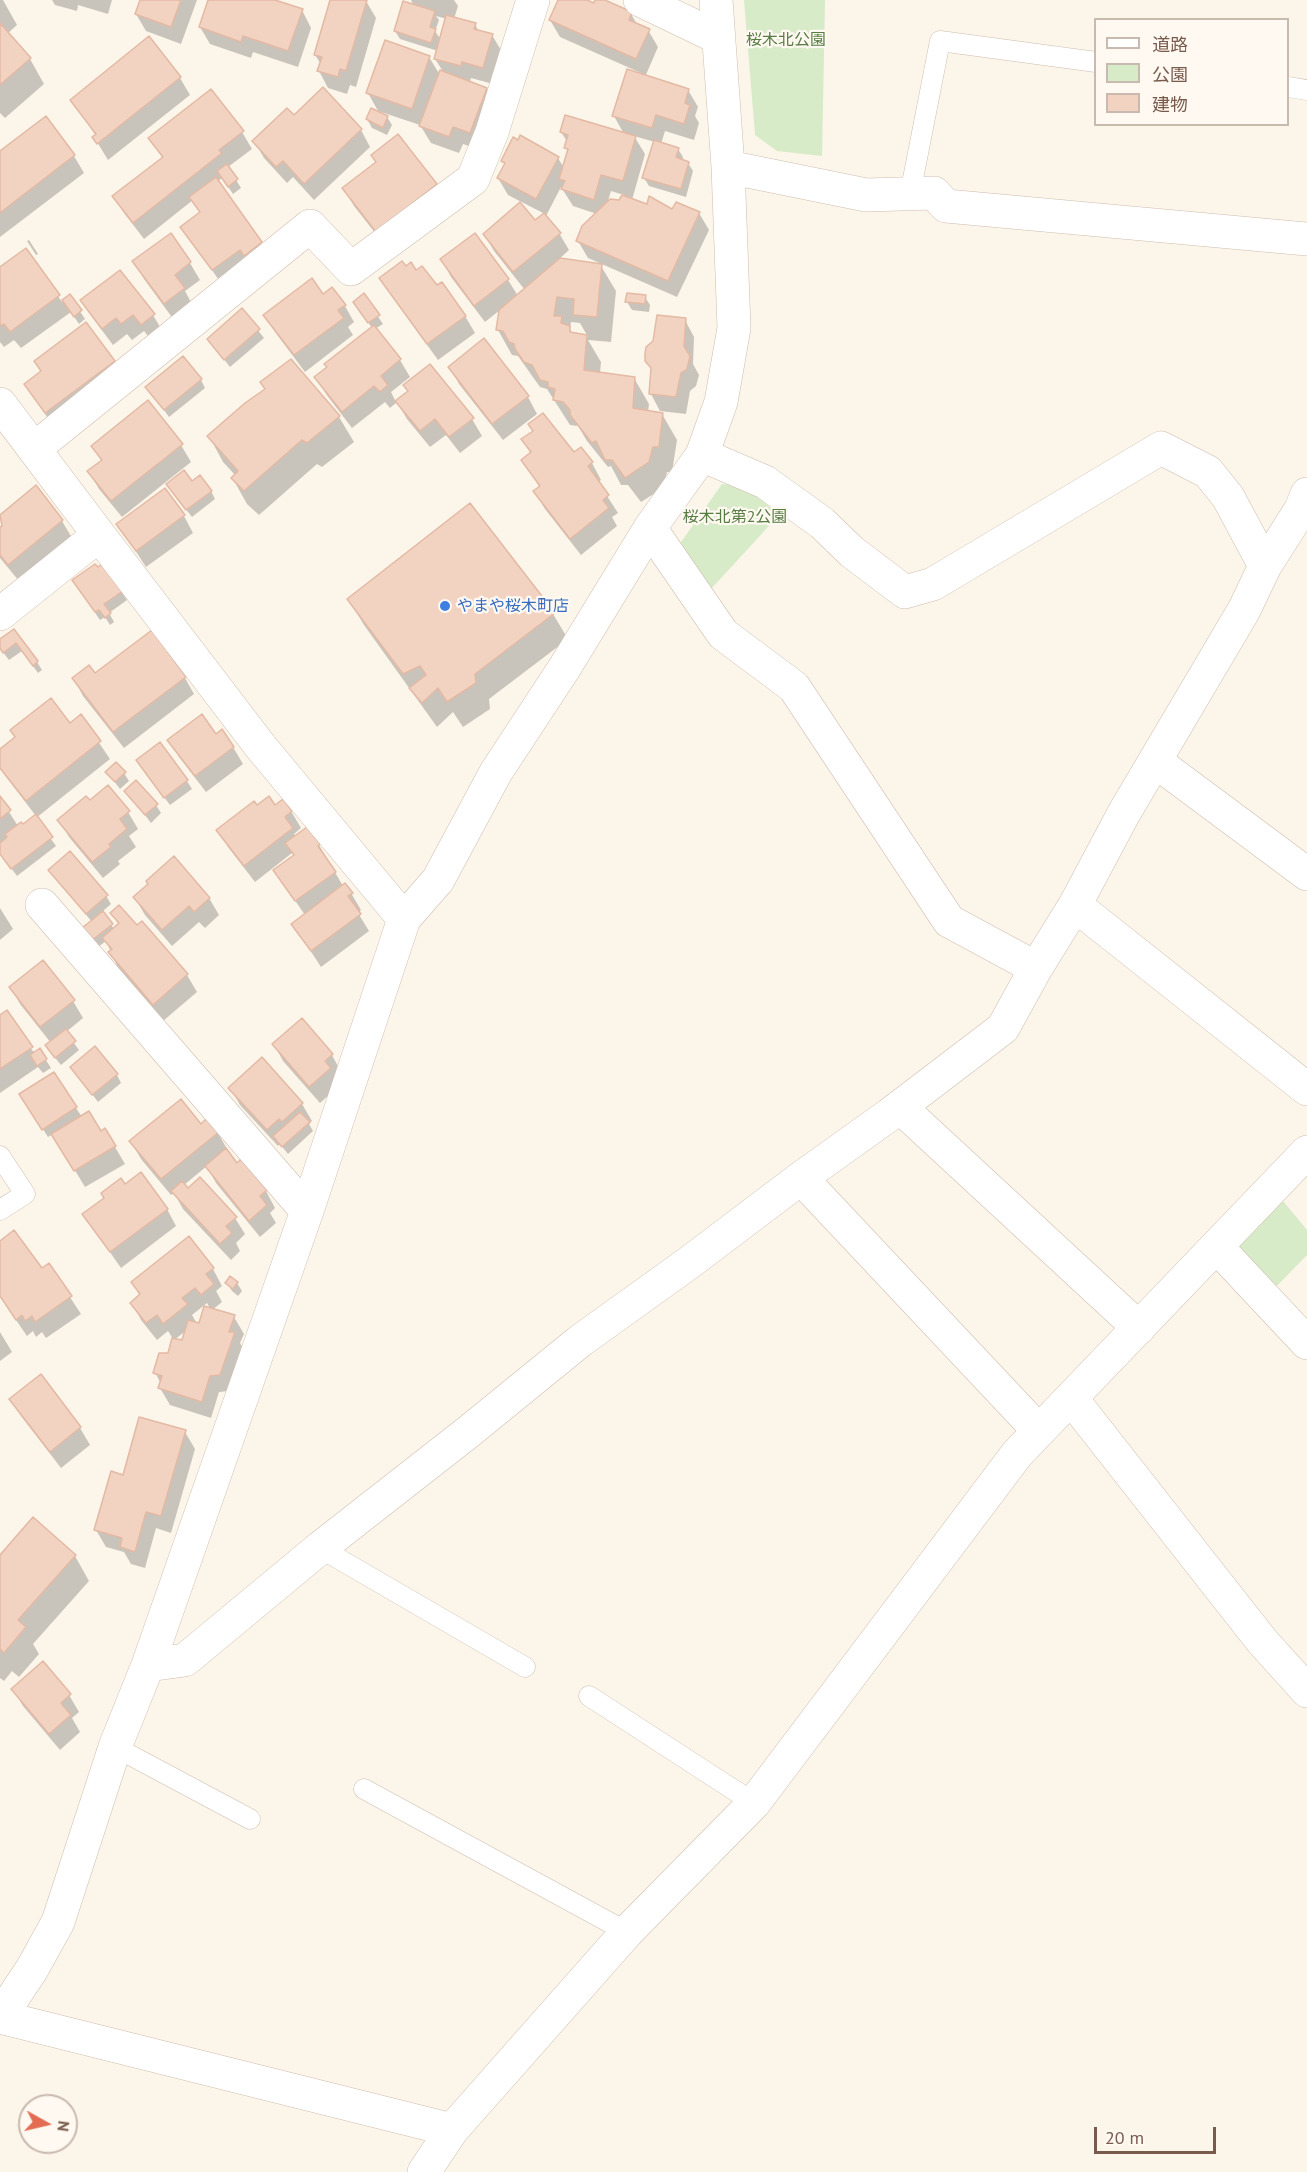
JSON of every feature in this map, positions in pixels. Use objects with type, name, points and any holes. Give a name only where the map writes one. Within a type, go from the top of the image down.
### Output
[{"type":"street","points":[[34,449],[310,226],[351,269],[473,179],[492,132],[533,0]]},
{"type":"street","points":[[640,0],[720,38]]},
{"type":"street","points":[[452,2130],[0,2017],[32,1969],[58,1922],[115,1747],[148,1665],[307,1211],[404,919],[438,880],[496,772],[565,667],[650,528],[702,455],[721,402],[734,328],[728,167],[716,0]]},
{"type":"street","points":[[728,167],[866,195],[934,193],[946,206],[1307,239]]},
{"type":"street","points":[[0,404],[261,747],[404,919]]},
{"type":"street","points":[[702,455],[765,482],[822,523],[852,552],[904,592],[933,584],[1161,448],[1208,472],[1228,497],[1265,566]]},
{"type":"street","points":[[148,1665],[185,1660],[320,1548],[580,1341],[900,1107],[1003,1028],[1244,610],[1265,566],[1303,513]]},
{"type":"street","points":[[650,528],[723,634],[794,687],[949,921],[1036,968]]},
{"type":"street","points":[[0,614],[99,535]]},
{"type":"street","points":[[1155,761],[1307,874]]},
{"type":"street","points":[[42,905],[307,1211]]},
{"type":"street","points":[[1075,905],[1307,1089]]},
{"type":"street","points":[[900,1107],[1139,1328]]},
{"type":"street","points":[[424,2172],[452,2130],[627,1932],[754,1803],[1017,1454],[1307,1152]]},
{"type":"street","points":[[801,1178],[1039,1431]]},
{"type":"street","points":[[1217,1246],[1307,1343]]},
{"type":"street","points":[[1071,1398],[1262,1641],[1307,1691]]},
{"type":"lane","points":[[910,194],[940,41],[1094,62]]},
{"type":"lane","points":[[1289,87],[1307,90]]},
{"type":"lane","points":[[0,1156],[25,1194],[0,1210]]},
{"type":"lane","points":[[320,1548],[525,1666]]},
{"type":"lane","points":[[590,1696],[754,1803]]},
{"type":"lane","points":[[115,1747],[250,1819]]},
{"type":"lane","points":[[364,1790],[627,1932]]},
{"type":"green space","name":"桜木北公園","points":[[744,0],[825,0],[822,156],[777,151],[755,135]]},
{"type":"green space","name":"桜木北第2公園","points":[[722,484],[745,486],[779,515],[711,589],[679,545]]},
{"type":"green space","points":[[1274,1190],[1307,1230],[1307,1255],[1269,1294],[1234,1241]]},
{"type":"building","points":[[140,0],[181,0],[171,27],[135,14]]},
{"type":"building","points":[[208,0],[275,0],[303,9],[288,51],[243,36],[241,42],[199,27]]},
{"type":"building","points":[[330,0],[367,0],[346,71],[340,69],[338,77],[317,71],[322,57],[314,55]]},
{"type":"building","points":[[558,0],[587,0],[594,3],[595,0],[605,0],[632,12],[629,20],[650,29],[636,59],[549,20]]},
{"type":"building","points":[[403,1],[435,11],[430,27],[436,29],[431,43],[394,31]]},
{"type":"building","points":[[446,15],[476,23],[474,29],[493,34],[483,68],[462,62],[461,66],[434,59]]},
{"type":"building","points":[[0,23],[31,58],[0,85]]},
{"type":"building","points":[[149,36],[181,77],[97,144],[92,137],[96,134],[70,100]]},
{"type":"building","points":[[385,40],[430,56],[412,109],[366,93]]},
{"type":"building","points":[[627,69],[689,89],[685,103],[690,105],[684,124],[656,115],[652,128],[612,116]]},
{"type":"building","points":[[440,70],[487,88],[470,133],[453,127],[449,137],[419,126]]},
{"type":"building","points":[[323,87],[362,129],[304,184],[283,161],[276,167],[252,141],[287,108],[294,115]]},
{"type":"building","points":[[211,89],[244,131],[219,150],[222,153],[133,223],[112,196],[163,157],[148,138]]},
{"type":"building","points":[[371,108],[388,116],[383,128],[366,119]]},
{"type":"building","points":[[565,115],[636,136],[623,181],[601,175],[594,200],[561,189],[565,181],[559,179],[568,149],[564,148],[568,135],[560,132]]},
{"type":"building","points":[[46,116],[75,155],[0,213],[0,151]]},
{"type":"building","points":[[398,134],[437,184],[376,232],[342,188],[376,162],[371,155]]},
{"type":"building","points":[[520,135],[559,157],[536,199],[497,178],[505,163],[501,161],[513,137],[518,140]]},
{"type":"building","points":[[654,140],[679,148],[676,157],[689,162],[681,189],[642,178]]},
{"type":"building","points":[[227,164],[238,179],[228,187],[217,171]]},
{"type":"building","points":[[216,177],[262,242],[244,256],[240,250],[212,270],[180,227],[200,212],[189,197]]},
{"type":"building","points":[[622,195],[647,204],[649,196],[672,209],[676,202],[700,212],[668,281],[576,241],[582,226],[610,199],[619,200]]},
{"type":"building","points":[[520,202],[535,220],[544,213],[561,233],[513,272],[483,234]]},
{"type":"building","points":[[171,233],[191,262],[175,275],[185,288],[164,304],[132,261]]},
{"type":"building","points":[[475,233],[509,279],[474,306],[440,259]]},
{"type":"building","points":[[26,248],[60,295],[10,332],[4,324],[0,326],[0,267]]},
{"type":"building","points":[[560,258],[602,264],[597,317],[573,315],[574,299],[557,297],[554,316],[562,316],[561,323],[570,326],[570,332],[587,335],[584,370],[635,377],[633,408],[663,413],[659,447],[653,447],[649,462],[625,478],[612,460],[605,460],[596,441],[592,443],[563,402],[553,400],[555,389],[548,387],[548,382],[540,380],[532,365],[524,362],[514,344],[509,342],[503,331],[496,330],[499,310]]},
{"type":"building","points":[[402,261],[406,266],[411,262],[416,270],[422,266],[437,285],[442,282],[466,316],[427,344],[379,278]]},
{"type":"building","points":[[120,270],[155,314],[141,325],[133,315],[121,324],[116,318],[102,329],[80,300]]},
{"type":"building","points":[[312,278],[323,294],[332,287],[346,305],[338,310],[344,318],[294,355],[263,315]]},
{"type":"building","points":[[364,293],[380,315],[368,323],[353,302]]},
{"type":"building","points":[[627,293],[646,295],[645,304],[625,302]]},
{"type":"building","points":[[70,294],[82,310],[74,317],[62,300]]},
{"type":"building","points":[[242,308],[260,329],[224,360],[207,339]]},
{"type":"building","points":[[657,315],[686,318],[684,346],[690,356],[687,369],[681,373],[676,397],[649,394],[651,368],[645,361],[645,354],[646,347],[653,341]]},
{"type":"building","points":[[86,322],[115,361],[45,413],[24,384],[41,371],[34,361]]},
{"type":"building","points":[[374,325],[401,359],[381,376],[388,385],[380,392],[374,386],[342,412],[314,377],[327,367],[324,364]]},
{"type":"building","points":[[484,338],[529,396],[492,424],[448,367]]},
{"type":"building","points":[[183,356],[202,379],[164,410],[145,387]]},
{"type":"building","points":[[291,359],[340,416],[307,443],[302,440],[244,491],[231,478],[238,471],[207,436],[265,389],[260,382]]},
{"type":"building","points":[[430,364],[474,418],[449,437],[435,419],[420,431],[395,401],[408,391],[403,385]]},
{"type":"building","points":[[148,400],[183,444],[111,501],[87,471],[102,460],[91,446]]},
{"type":"building","points":[[543,413],[574,452],[581,447],[593,462],[588,466],[609,495],[603,500],[609,508],[570,539],[533,491],[540,486],[521,460],[531,452],[521,439],[533,431],[528,424]]},
{"type":"building","points":[[184,470],[192,481],[200,475],[212,491],[186,510],[166,484]]},
{"type":"building","points":[[36,485],[63,520],[8,565],[0,555],[0,527],[2,526],[0,515]]},
{"type":"building","points":[[165,488],[185,515],[136,551],[116,524]]},
{"type":"building","points":[[470,503],[555,613],[475,674],[476,683],[447,702],[438,688],[422,703],[409,688],[426,675],[420,666],[403,674],[347,599]]},
{"type":"building","points":[[103,563],[123,591],[104,604],[111,613],[105,618],[99,610],[95,612],[72,580],[95,564],[98,567]]},
{"type":"building","points":[[14,629],[38,661],[33,666],[16,643],[3,653],[0,648],[0,639]]},
{"type":"building","points":[[152,630],[186,677],[113,732],[72,678],[89,665],[95,673]]},
{"type":"building","points":[[51,698],[70,723],[81,714],[101,741],[26,801],[0,768],[0,749],[15,737],[10,730]]},
{"type":"building","points":[[202,714],[216,734],[222,729],[234,747],[195,776],[167,740]]},
{"type":"building","points":[[160,742],[188,780],[164,798],[136,760]]},
{"type":"building","points":[[116,762],[126,772],[115,782],[105,772]]},
{"type":"building","points":[[136,780],[158,804],[145,815],[124,791]]},
{"type":"building","points":[[108,785],[130,811],[120,819],[127,829],[109,844],[111,847],[92,862],[57,820],[86,796],[90,800]]},
{"type":"building","points":[[0,796],[11,810],[0,819]]},
{"type":"building","points":[[269,796],[275,805],[283,799],[292,811],[285,817],[293,828],[244,866],[216,830],[254,801],[257,805]]},
{"type":"building","points":[[36,814],[53,837],[11,869],[0,854],[0,843],[7,837],[5,834]]},
{"type":"building","points":[[307,827],[336,872],[295,901],[273,870],[294,855],[285,843]]},
{"type":"building","points":[[70,851],[108,895],[86,914],[48,870]]},
{"type":"building","points":[[174,856],[210,898],[194,912],[189,906],[162,930],[133,897],[148,884],[146,881]]},
{"type":"building","points":[[345,883],[353,893],[348,896],[361,914],[311,951],[291,924]]},
{"type":"building","points":[[119,905],[137,925],[142,921],[188,974],[153,1005],[108,952],[112,949],[102,938],[119,923],[110,913]]},
{"type":"building","points":[[103,911],[113,924],[92,940],[82,928]]},
{"type":"building","points":[[43,960],[75,1000],[40,1027],[9,987]]},
{"type":"building","points":[[7,1010],[33,1047],[0,1069],[0,1015]]},
{"type":"building","points":[[302,1018],[333,1054],[325,1061],[331,1068],[309,1087],[272,1044]]},
{"type":"building","points":[[66,1029],[76,1041],[55,1058],[45,1045]]},
{"type":"building","points":[[95,1046],[118,1074],[92,1095],[70,1067]]},
{"type":"building","points":[[40,1048],[47,1059],[37,1066],[30,1055]]},
{"type":"building","points":[[262,1057],[303,1103],[282,1122],[279,1119],[267,1130],[228,1088]]},
{"type":"building","points":[[54,1072],[77,1107],[42,1130],[19,1094]]},
{"type":"building","points":[[181,1099],[201,1124],[207,1118],[219,1132],[161,1179],[129,1141]]},
{"type":"building","points":[[89,1111],[101,1131],[105,1128],[116,1146],[74,1171],[51,1134]]},
{"type":"building","points":[[300,1112],[310,1122],[282,1147],[273,1136]]},
{"type":"building","points":[[226,1148],[237,1163],[241,1159],[267,1190],[260,1196],[267,1205],[249,1221],[205,1166]]},
{"type":"building","points":[[141,1172],[168,1209],[110,1252],[82,1214],[104,1198],[101,1193],[121,1178],[125,1184]]},
{"type":"building","points":[[200,1177],[237,1217],[226,1226],[232,1233],[220,1244],[171,1191],[182,1181],[188,1188]]},
{"type":"building","points":[[14,1230],[42,1268],[49,1263],[72,1296],[35,1322],[32,1316],[25,1321],[22,1315],[16,1320],[0,1296],[0,1241]]},
{"type":"building","points":[[189,1236],[214,1268],[206,1274],[214,1284],[201,1295],[195,1288],[182,1298],[188,1304],[163,1324],[157,1315],[146,1323],[130,1303],[140,1294],[131,1282]]},
{"type":"building","points":[[230,1276],[238,1282],[233,1289],[225,1283]]},
{"type":"building","points":[[204,1306],[235,1315],[229,1332],[235,1332],[220,1375],[210,1376],[202,1402],[158,1388],[162,1376],[153,1373],[159,1353],[168,1353],[172,1338],[182,1340],[188,1320],[199,1323]]},
{"type":"building","points":[[41,1374],[81,1427],[50,1452],[9,1399]]},
{"type":"building","points":[[139,1417],[186,1430],[161,1516],[146,1512],[135,1552],[120,1547],[122,1538],[94,1530],[111,1471],[123,1475]]},
{"type":"building","points":[[33,1517],[76,1555],[18,1620],[26,1627],[4,1653],[0,1649],[0,1555]]},
{"type":"building","points":[[43,1661],[71,1694],[61,1703],[71,1715],[49,1734],[11,1689]]},
{"type":"place","name":"やまや桜木町店","points":[[445,606]]}]
